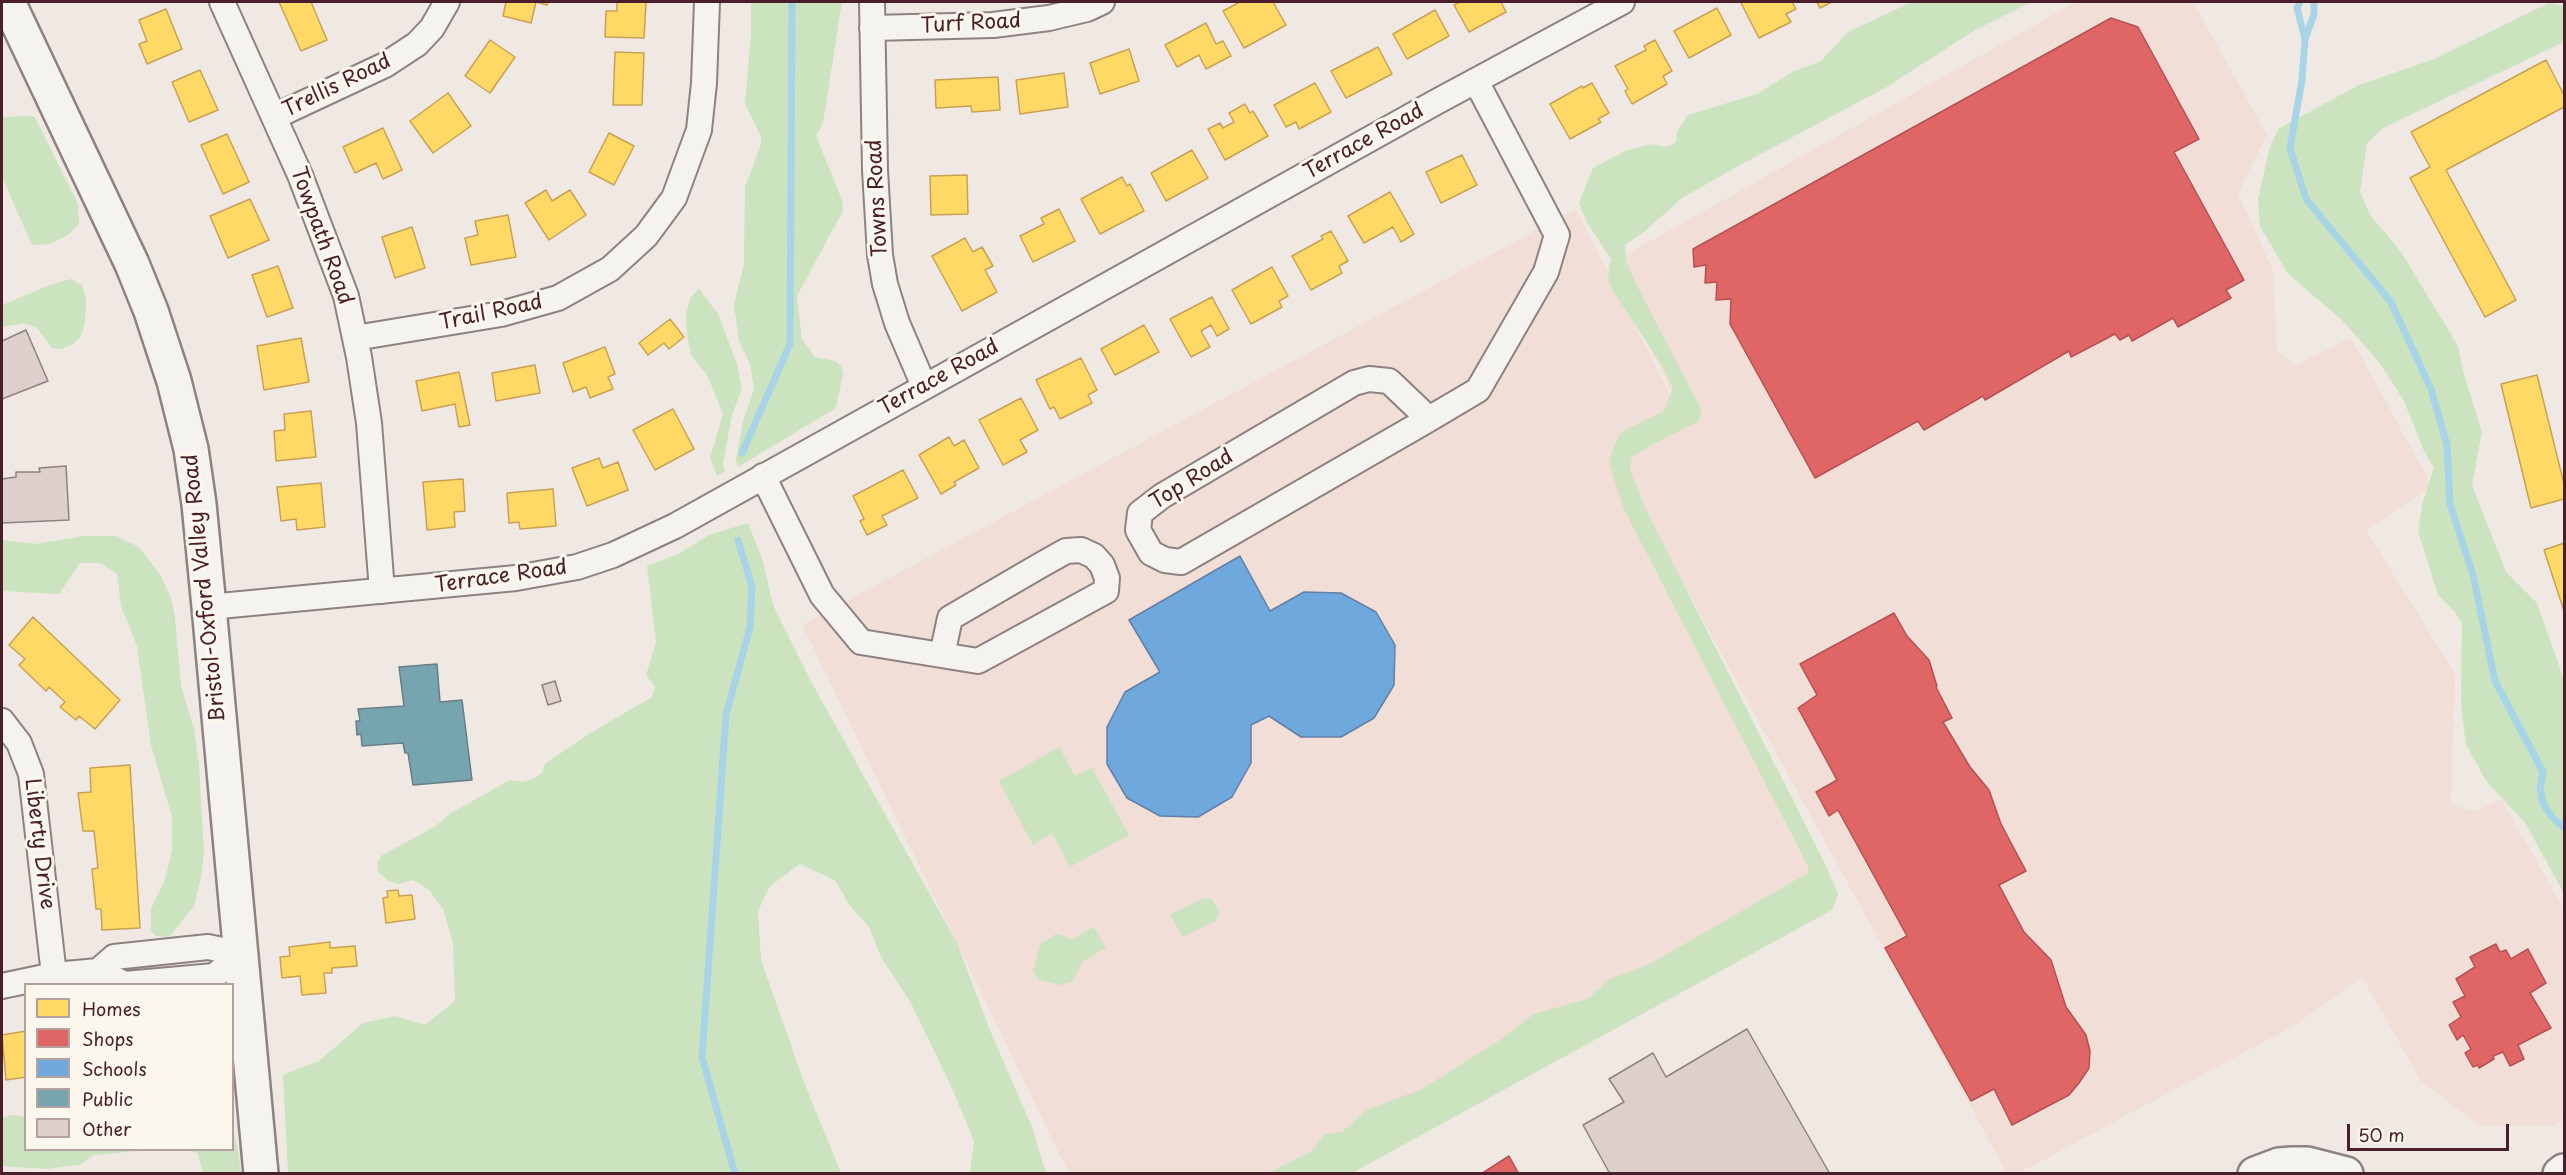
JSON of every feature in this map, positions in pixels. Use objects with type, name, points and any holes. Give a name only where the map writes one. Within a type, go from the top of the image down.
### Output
[{"type":"main road","name":"Bristol-Oxford Valley Road","points":[[8,2],[118,230],[151,311],[174,381],[191,449],[209,607],[261,1173]]},
{"type":"main road","points":[[2255,1173],[2272,1167],[2292,1164],[2315,1166],[2346,1173]]},
{"type":"main road","points":[[2560,1173],[2565,1171]]},
{"type":"street","name":"Towpath Road","points":[[222,2],[274,117],[337,268],[355,338],[369,423],[382,591]]},
{"type":"street","name":"Trellis Road","points":[[274,117],[386,65],[417,44],[432,28],[447,2]]},
{"type":"street","name":"Trail Road","points":[[355,338],[501,314],[558,298],[610,269],[646,236],[674,198],[699,130],[704,83],[707,2]]},
{"type":"street","name":"Towns Road","points":[[872,2],[875,170],[880,255],[885,284],[897,323],[924,386]]},
{"type":"street","name":"Turf Road","points":[[872,27],[993,25],[1049,18],[1087,9],[1102,2]]},
{"type":"street","name":"Terrace Road","points":[[209,607],[516,578],[577,567],[613,555],[675,526],[924,386],[1622,2]]},
{"type":"street","name":"Top Road","points":[[1429,419],[1389,381],[1369,379],[1354,383],[1162,496],[1140,513],[1138,530],[1151,553],[1165,560],[1181,562],[1429,419],[1478,390],[1545,272],[1557,235],[1476,81]]},
{"type":"street","points":[[763,476],[822,595],[861,642],[978,661],[1106,591],[1107,578],[1102,565],[1094,556],[1081,550],[1066,551],[1041,564],[950,618],[942,655]]},
{"type":"street","name":"Liberty Drive","points":[[2,721],[19,743],[31,774],[54,975]]},
{"type":"street","points":[[137,983],[214,976],[242,954]]},
{"type":"street","points":[[2,986],[54,975],[98,971],[124,983]]},
{"type":"shaded area","points":[[2076,2],[2193,2],[2267,135],[2238,194],[2273,270],[2277,350],[2296,365],[2351,338],[2432,486],[2366,530],[2455,674],[2451,805],[2475,811],[2501,799],[2564,909],[2564,1118],[2552,1126],[2480,1126],[2421,1081],[2362,977],[2295,1025],[2019,1173],[2007,1173],[1613,456],[1683,414],[1608,265]]},
{"type":"shaded area","points":[[1576,209],[1680,414],[1611,455],[1825,891],[1327,1173],[1069,1173],[802,625]]},
{"type":"green space","points":[[751,2],[842,2],[823,123],[816,136],[842,200],[843,211],[797,296],[802,339],[815,357],[835,361],[841,366],[843,374],[836,408],[738,467],[736,460],[743,421],[754,389],[750,364],[739,341],[734,305],[744,263],[745,187],[761,144],[761,137],[745,104],[751,33]]},
{"type":"green space","points":[[1912,2],[2031,2],[1975,30],[1885,88],[1682,198],[1644,232],[1625,245],[1626,261],[1638,288],[1701,409],[1699,421],[1631,458],[1630,471],[1647,512],[1827,868],[1838,894],[1832,910],[1352,1173],[1268,1173],[1312,1151],[1325,1134],[1342,1132],[1367,1110],[1422,1089],[1500,1040],[1534,1014],[1587,999],[1612,978],[1648,965],[1808,873],[1808,866],[1624,509],[1609,463],[1614,446],[1621,432],[1664,411],[1673,388],[1661,364],[1611,288],[1608,278],[1611,259],[1586,221],[1579,203],[1593,168],[1627,150],[1653,144],[1666,147],[1676,142],[1677,131],[1688,115],[1757,94],[1792,72],[1821,61],[1848,32]]},
{"type":"green space","points":[[2549,3],[2564,6],[2564,42],[2383,128],[2367,143],[2360,192],[2371,216],[2401,252],[2458,346],[2464,375],[2482,432],[2472,485],[2506,572],[2537,603],[2564,680],[2564,894],[2526,824],[2487,782],[2466,745],[2461,703],[2462,624],[2455,612],[2438,595],[2418,531],[2423,501],[2434,468],[2423,449],[2404,401],[2379,362],[2342,320],[2288,274],[2260,226],[2258,200],[2269,150],[2278,129],[2359,85],[2434,59]]},
{"type":"green space","points":[[2,117],[35,117],[78,204],[79,224],[68,235],[50,244],[32,245],[2,177]]},
{"type":"green space","points":[[71,279],[82,285],[86,299],[85,323],[80,338],[72,345],[60,349],[52,348],[37,328],[24,323],[2,327],[2,305]]},
{"type":"green space","points":[[699,289],[718,314],[737,364],[742,389],[732,415],[723,463],[725,471],[717,476],[710,458],[723,414],[707,375],[691,355],[687,334],[686,315],[690,298]]},
{"type":"green space","points":[[748,523],[763,561],[773,605],[813,685],[957,943],[989,1028],[1032,1127],[1046,1173],[970,1173],[974,1141],[951,1086],[911,1003],[881,957],[869,927],[849,905],[836,881],[800,864],[770,886],[758,911],[761,960],[805,1085],[841,1173],[288,1173],[283,1075],[319,1061],[363,1023],[395,1016],[425,1025],[455,1001],[453,943],[443,909],[429,890],[413,880],[398,884],[387,880],[378,872],[377,863],[381,856],[434,827],[451,813],[510,780],[523,782],[535,778],[542,773],[545,764],[587,735],[652,697],[655,687],[646,675],[656,642],[647,566],[680,553],[709,535]]},
{"type":"green space","points":[[85,536],[116,536],[139,547],[161,576],[171,598],[175,617],[181,686],[194,729],[199,766],[204,854],[194,906],[169,937],[156,936],[151,931],[151,909],[165,880],[172,849],[172,817],[151,745],[137,646],[121,606],[117,574],[100,563],[80,563],[59,594],[2,591],[2,540],[35,544]]},
{"type":"green space","points":[[1059,747],[1075,776],[1092,768],[1129,835],[1070,867],[1052,833],[1033,845],[999,781]]},
{"type":"green space","points":[[1203,898],[1212,899],[1219,911],[1216,921],[1183,937],[1170,915]]},
{"type":"green space","points":[[1094,927],[1106,948],[1083,961],[1072,982],[1059,985],[1038,979],[1033,971],[1040,944],[1056,934],[1071,940]]},
{"type":"green space","points":[[11,1115],[24,1117],[24,1151],[138,1151],[94,1155],[79,1165],[47,1169],[2,1166],[2,1118]]},
{"type":"green space","points":[[234,1135],[241,1173],[203,1173],[198,1154],[193,1151],[234,1151]]},
{"type":"building: Homes","points":[[279,2],[311,2],[327,40],[301,51]]},
{"type":"building: Homes","points":[[506,2],[536,2],[531,23],[503,16]]},
{"type":"building: Homes","points":[[617,2],[646,2],[644,38],[605,37],[606,11],[617,11]]},
{"type":"building: Homes","points":[[1240,2],[1273,2],[1286,25],[1244,48],[1223,11]]},
{"type":"building: Homes","points":[[1460,2],[1501,2],[1506,12],[1469,32],[1454,5]]},
{"type":"building: Homes","points":[[1792,2],[1796,9],[1786,14],[1791,22],[1759,38],[1741,3]]},
{"type":"building: Homes","points":[[1817,2],[1832,2],[1820,8]]},
{"type":"building: Homes","points":[[1717,8],[1731,35],[1689,58],[1674,31]]},
{"type":"building: Homes","points":[[166,9],[182,49],[147,64],[139,44],[147,41],[139,20]]},
{"type":"building: Homes","points":[[1435,10],[1449,36],[1407,59],[1393,34]]},
{"type":"building: Homes","points":[[1206,23],[1216,44],[1223,41],[1231,56],[1206,69],[1199,55],[1177,67],[1165,45]]},
{"type":"building: Homes","points":[[490,40],[515,57],[490,93],[465,76]]},
{"type":"building: Homes","points":[[1655,40],[1672,71],[1663,76],[1667,84],[1632,104],[1625,91],[1628,89],[1615,66],[1646,50],[1644,46]]},
{"type":"building: Homes","points":[[1378,47],[1392,74],[1346,98],[1331,71]]},
{"type":"building: Homes","points":[[1129,49],[1139,81],[1100,94],[1090,63]]},
{"type":"building: Homes","points":[[615,52],[644,53],[642,105],[613,105]]},
{"type":"building: Homes","points":[[2546,60],[2564,95],[2564,107],[2446,170],[2516,300],[2485,317],[2410,178],[2430,167],[2411,132]]},
{"type":"building: Homes","points":[[200,70],[218,110],[189,122],[172,82]]},
{"type":"building: Homes","points":[[1064,73],[1068,107],[1020,114],[1016,80]]},
{"type":"building: Homes","points":[[998,77],[1000,110],[972,112],[971,106],[936,108],[935,80]]},
{"type":"building: Homes","points":[[1315,83],[1331,112],[1299,129],[1296,122],[1286,127],[1274,105]]},
{"type":"building: Homes","points":[[1592,83],[1609,113],[1598,119],[1601,122],[1570,139],[1550,104]]},
{"type":"building: Homes","points":[[448,93],[471,126],[433,153],[410,121]]},
{"type":"building: Homes","points":[[1245,104],[1250,113],[1253,111],[1268,136],[1225,160],[1208,129],[1220,123],[1223,128],[1234,122],[1229,113]]},
{"type":"building: Homes","points":[[383,128],[402,170],[383,179],[376,163],[355,173],[343,147]]},
{"type":"building: Homes","points":[[609,133],[634,146],[614,185],[589,172]]},
{"type":"building: Homes","points":[[227,134],[249,182],[223,194],[201,145]]},
{"type":"building: Homes","points":[[1192,150],[1208,178],[1166,201],[1151,173]]},
{"type":"building: Homes","points":[[1462,155],[1477,185],[1441,203],[1426,172]]},
{"type":"building: Homes","points":[[967,175],[968,214],[931,215],[930,176]]},
{"type":"building: Homes","points":[[1122,177],[1127,186],[1130,184],[1144,211],[1100,234],[1081,199]]},
{"type":"building: Homes","points":[[546,190],[552,201],[570,190],[586,215],[549,240],[525,203]]},
{"type":"building: Homes","points":[[1390,192],[1414,234],[1401,242],[1393,227],[1364,243],[1348,216]]},
{"type":"building: Homes","points":[[250,199],[269,240],[228,258],[210,216]]},
{"type":"building: Homes","points":[[1059,209],[1075,241],[1033,262],[1020,236],[1044,224],[1041,218]]},
{"type":"building: Homes","points":[[508,215],[516,257],[471,265],[465,238],[478,235],[475,221]]},
{"type":"building: Homes","points":[[412,227],[425,268],[395,278],[382,237]]},
{"type":"building: Homes","points":[[1331,231],[1348,261],[1339,266],[1342,273],[1311,290],[1292,256],[1323,239],[1321,236]]},
{"type":"building: Homes","points":[[965,238],[973,252],[982,247],[993,266],[985,270],[997,292],[962,311],[932,256]]},
{"type":"building: Homes","points":[[278,266],[293,308],[267,317],[252,275]]},
{"type":"building: Homes","points":[[1272,267],[1288,296],[1279,301],[1282,307],[1251,324],[1232,290]]},
{"type":"building: Homes","points":[[1212,297],[1229,329],[1217,336],[1211,325],[1201,331],[1210,347],[1191,357],[1170,319]]},
{"type":"building: Homes","points":[[670,319],[684,337],[669,349],[664,343],[648,355],[639,343]]},
{"type":"building: Homes","points":[[1144,325],[1159,352],[1115,375],[1101,349]]},
{"type":"building: Homes","points":[[301,338],[309,382],[264,390],[257,346]]},
{"type":"building: Homes","points":[[605,347],[615,374],[608,377],[613,389],[590,398],[586,387],[573,392],[563,363]]},
{"type":"building: Homes","points":[[1081,358],[1097,390],[1088,395],[1092,403],[1060,419],[1054,407],[1050,409],[1036,380]]},
{"type":"building: Homes","points":[[535,365],[540,393],[496,401],[492,373]]},
{"type":"building: Homes","points":[[459,372],[470,425],[459,427],[455,404],[422,411],[416,381]]},
{"type":"building: Homes","points":[[2537,375],[2564,484],[2564,499],[2531,508],[2501,384]]},
{"type":"building: Homes","points":[[1021,398],[1038,430],[1020,440],[1027,452],[1003,465],[979,420]]},
{"type":"building: Homes","points":[[673,409],[694,449],[655,470],[633,430]]},
{"type":"building: Homes","points":[[311,411],[316,457],[276,461],[274,431],[285,430],[284,414]]},
{"type":"building: Homes","points":[[949,437],[954,446],[964,440],[979,468],[954,482],[956,485],[941,494],[919,455]]},
{"type":"building: Homes","points":[[599,458],[603,468],[618,462],[628,490],[587,506],[572,468]]},
{"type":"building: Homes","points":[[903,470],[918,498],[882,516],[887,525],[867,535],[860,521],[864,519],[853,496]]},
{"type":"building: Homes","points":[[463,479],[465,511],[454,512],[455,527],[427,530],[423,482]]},
{"type":"building: Homes","points":[[321,483],[325,527],[297,530],[296,519],[281,521],[277,487]]},
{"type":"building: Homes","points":[[553,489],[556,526],[520,529],[519,522],[509,523],[507,493]]},
{"type":"building: Homes","points":[[2564,543],[2564,611],[2544,550]]},
{"type":"building: Homes","points":[[33,617],[120,700],[95,729],[79,716],[76,720],[60,707],[65,702],[49,687],[46,691],[19,665],[25,659],[9,645]]},
{"type":"building: Homes","points":[[130,765],[140,928],[102,930],[101,909],[96,909],[92,869],[98,868],[94,831],[83,831],[78,793],[91,792],[90,768]]},
{"type":"building: Homes","points":[[398,890],[399,896],[412,895],[415,919],[386,923],[383,898],[388,897],[387,891]]},
{"type":"building: Homes","points":[[330,942],[330,948],[355,946],[357,966],[332,968],[332,973],[324,973],[326,993],[302,995],[300,976],[282,978],[280,957],[290,956],[289,947]]},
{"type":"building: Homes","points":[[24,1031],[24,1077],[6,1080],[2,1035]]},
{"type":"building: Shops","points":[[2111,18],[2138,27],[2199,139],[2174,152],[2244,280],[2226,290],[2231,298],[2178,327],[2173,318],[2132,341],[2129,335],[2120,340],[2115,334],[2071,357],[2069,351],[1985,400],[1983,396],[1924,430],[1918,421],[1815,478],[1730,324],[1731,299],[1716,300],[1717,282],[1705,283],[1706,265],[1694,267],[1693,249]]},
{"type":"building: Shops","points":[[1894,613],[1907,636],[1929,660],[1936,687],[1952,718],[1943,722],[1970,767],[1989,790],[2001,824],[2026,871],[1999,885],[2024,932],[2051,960],[2066,1007],[2086,1035],[2090,1051],[2089,1068],[2069,1095],[2012,1125],[1994,1089],[1971,1101],[1885,948],[1907,936],[1838,810],[1829,816],[1816,792],[1837,780],[1798,708],[1817,695],[1800,664]]},
{"type":"building: Shops","points":[[2496,944],[2500,952],[2506,950],[2511,959],[2528,949],[2546,983],[2530,993],[2551,1028],[2518,1045],[2524,1059],[2510,1066],[2503,1052],[2493,1056],[2494,1059],[2479,1068],[2478,1065],[2473,1067],[2465,1053],[2471,1049],[2463,1035],[2457,1040],[2449,1025],[2461,1017],[2453,1002],[2465,996],[2456,979],[2475,967],[2470,957]]},
{"type":"building: Shops","points":[[1509,1156],[1519,1174],[1481,1174]]},
{"type":"building: Schools","points":[[1240,556],[1270,611],[1304,592],[1341,593],[1376,612],[1395,645],[1394,685],[1374,718],[1341,737],[1301,737],[1269,716],[1251,725],[1251,763],[1232,797],[1198,817],[1160,816],[1127,798],[1107,764],[1107,727],[1125,692],[1160,672],[1129,620]]},
{"type":"building: Public","points":[[437,664],[440,702],[462,700],[472,780],[413,785],[408,753],[405,753],[403,743],[362,746],[361,734],[357,735],[356,721],[360,721],[358,709],[404,706],[399,667]]},
{"type":"building: Other","points":[[26,330],[48,381],[2,399],[2,341]]},
{"type":"building: Other","points":[[66,466],[69,520],[2,523],[2,479],[16,477],[16,472],[40,472],[39,468]]},
{"type":"building: Other","points":[[555,681],[561,701],[548,705],[542,685]]},
{"type":"building: Other","points":[[1747,1029],[1830,1174],[1610,1174],[1583,1125],[1624,1102],[1609,1079],[1653,1053],[1666,1077]]},
{"type":"waterway","points":[[742,453],[790,344],[792,2]]},
{"type":"waterway","points":[[2300,2],[2297,8],[2305,39]]},
{"type":"waterway","points":[[2314,2],[2314,14],[2305,39],[2302,80],[2290,148],[2306,199],[2391,302],[2431,389],[2447,445],[2450,504],[2473,575],[2495,681],[2543,772],[2540,788],[2543,803],[2551,816],[2564,828]]},
{"type":"waterway","points":[[735,1174],[702,1057],[726,715],[750,627],[752,587],[738,540]]}]
